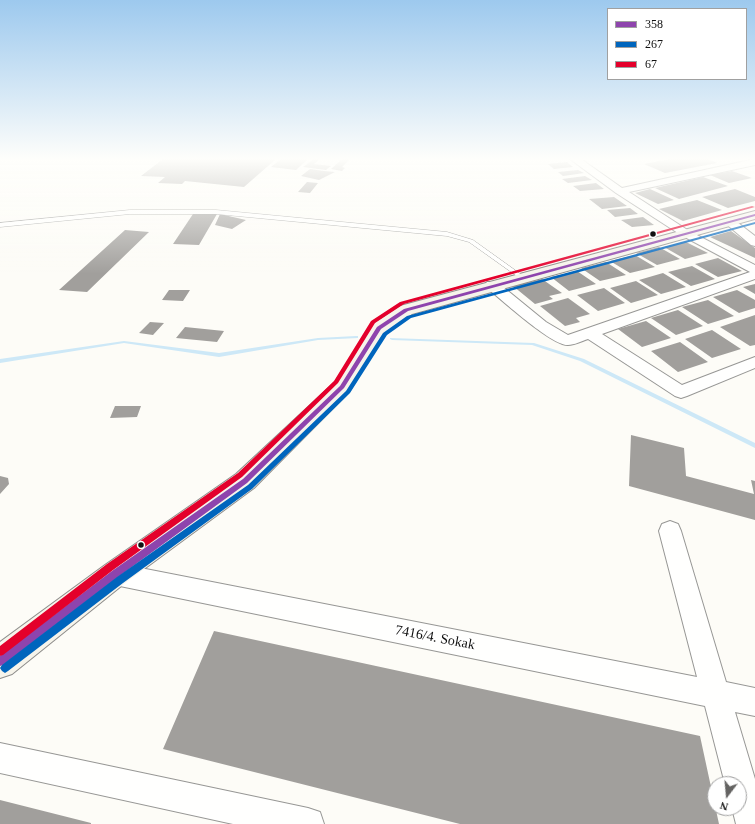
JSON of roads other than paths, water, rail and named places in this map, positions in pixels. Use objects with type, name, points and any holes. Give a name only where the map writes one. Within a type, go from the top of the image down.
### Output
[{"type":"street","points":[[630,197],[685,234],[755,270]]},
{"type":"street","points":[[0,662],[115,574],[245,481],[342,387],[379,328],[406,310],[492,285],[523,278],[755,214]]},
{"type":"street","points":[[729,221],[755,242]]},
{"type":"street","points":[[492,285],[540,325],[566,341],[755,275]]},
{"type":"street","points":[[590,333],[681,392],[755,362]]},
{"type":"street","points":[[670,530],[752,824]]},
{"type":"street","name":"7416/4. Sokak","points":[[115,574],[755,702]]},
{"type":"street","points":[[0,758],[308,824]]},
{"type":"lane","points":[[0,225],[130,212],[216,212],[448,234],[470,240],[523,278]]},
{"type":"waterway","points":[[0,361],[124,342],[219,355],[318,339],[356,337]]},
{"type":"waterway","points":[[392,339],[532,344],[582,360],[755,446]]}]
